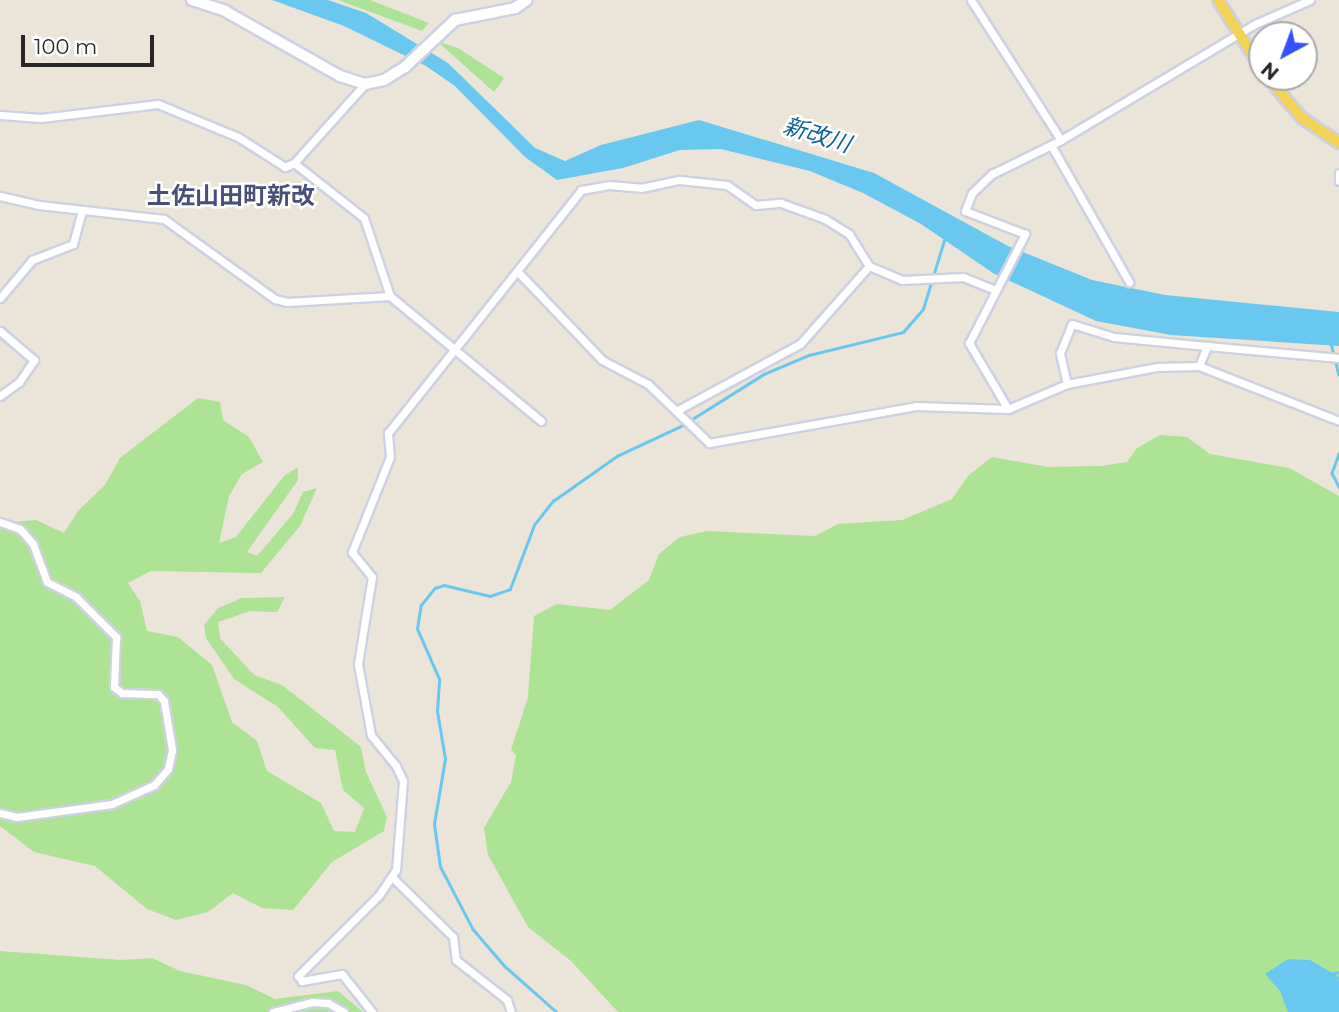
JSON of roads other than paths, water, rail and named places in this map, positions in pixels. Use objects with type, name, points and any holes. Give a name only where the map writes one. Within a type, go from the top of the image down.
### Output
[{"type":"main road","points":[[192,0],[225,11],[341,76],[365,83],[384,80],[405,67],[442,32],[463,17],[515,8],[527,0]]},
{"type":"main road","points":[[1218,0],[1248,48]]},
{"type":"main road","points":[[1278,91],[1302,118],[1339,143]]},
{"type":"street","points":[[971,0],[1061,140]]},
{"type":"street","points":[[1008,409],[969,343],[1025,234],[965,211],[972,193],[992,174],[1061,140],[1239,34],[1310,0]]},
{"type":"street","points":[[0,114],[41,118],[116,105],[158,104],[239,137],[280,165],[294,163],[365,83]]},
{"type":"street","points":[[1051,145],[1129,282]]},
{"type":"street","points":[[294,163],[364,218],[390,296],[455,346],[541,421]]},
{"type":"street","points":[[1339,173],[1339,181]]},
{"type":"street","points":[[372,1012],[342,974],[302,981],[298,976],[393,878],[403,781],[396,766],[371,735],[358,664],[372,577],[352,552],[390,457],[388,433],[455,346],[519,273],[581,190],[609,185],[641,188],[680,180],[727,185],[756,205],[781,203],[825,219],[849,234],[869,266],[902,280],[963,277],[995,290]]},
{"type":"street","points":[[0,196],[82,211],[164,219],[275,299],[287,302],[390,296]]},
{"type":"street","points":[[0,298],[32,260],[73,244],[82,211]]},
{"type":"street","points":[[676,411],[800,344],[869,266]]},
{"type":"street","points":[[519,273],[602,360],[649,384],[709,443],[916,406],[1008,409],[1067,384],[1157,367],[1199,366],[1339,421]]},
{"type":"street","points":[[1067,384],[1060,353],[1072,324],[1114,337],[1339,358]]},
{"type":"street","points":[[0,331],[34,360],[19,383],[0,396]]},
{"type":"street","points":[[1199,366],[1207,346]]},
{"type":"street","points":[[0,522],[20,529],[33,544],[47,582],[76,597],[116,638],[114,687],[122,693],[158,694],[164,701],[172,750],[168,769],[154,785],[112,804],[31,816],[0,813]]},
{"type":"street","points":[[393,878],[453,937],[456,960],[507,1000],[511,1012]]},
{"type":"street","points":[[274,1012],[313,1002],[328,1003],[344,1012]]},
{"type":"water","points":[[272,0],[328,0],[366,13],[448,63],[535,148],[565,161],[601,145],[699,120],[874,173],[1008,246],[1092,280],[1165,295],[1339,312],[1339,346],[1171,335],[1096,321],[993,273],[921,224],[863,193],[810,171],[721,149],[680,150],[623,168],[557,180],[525,157],[455,86],[426,66],[344,26]]},
{"type":"water","points":[[1288,959],[1310,960],[1339,977],[1339,1012],[1288,1012],[1280,991],[1265,974]]},
{"type":"waterway","points":[[556,1012],[504,966],[473,930],[440,867],[434,824],[445,759],[437,711],[439,679],[417,629],[421,605],[435,588],[444,585],[490,596],[510,589],[534,525],[553,501],[617,456],[681,426],[764,374],[809,355],[903,332],[923,309],[945,237]]},
{"type":"waterway","points":[[1331,343],[1339,374]]},
{"type":"waterway","points":[[1339,454],[1332,473],[1339,487]]},
{"type":"waterway","points":[[1331,974],[1339,972]]},
{"type":"district","name":"土佐山田町新改","points":[[231,196]]},
{"type":"water label","name":"新改川","points":[[817,135]]}]
